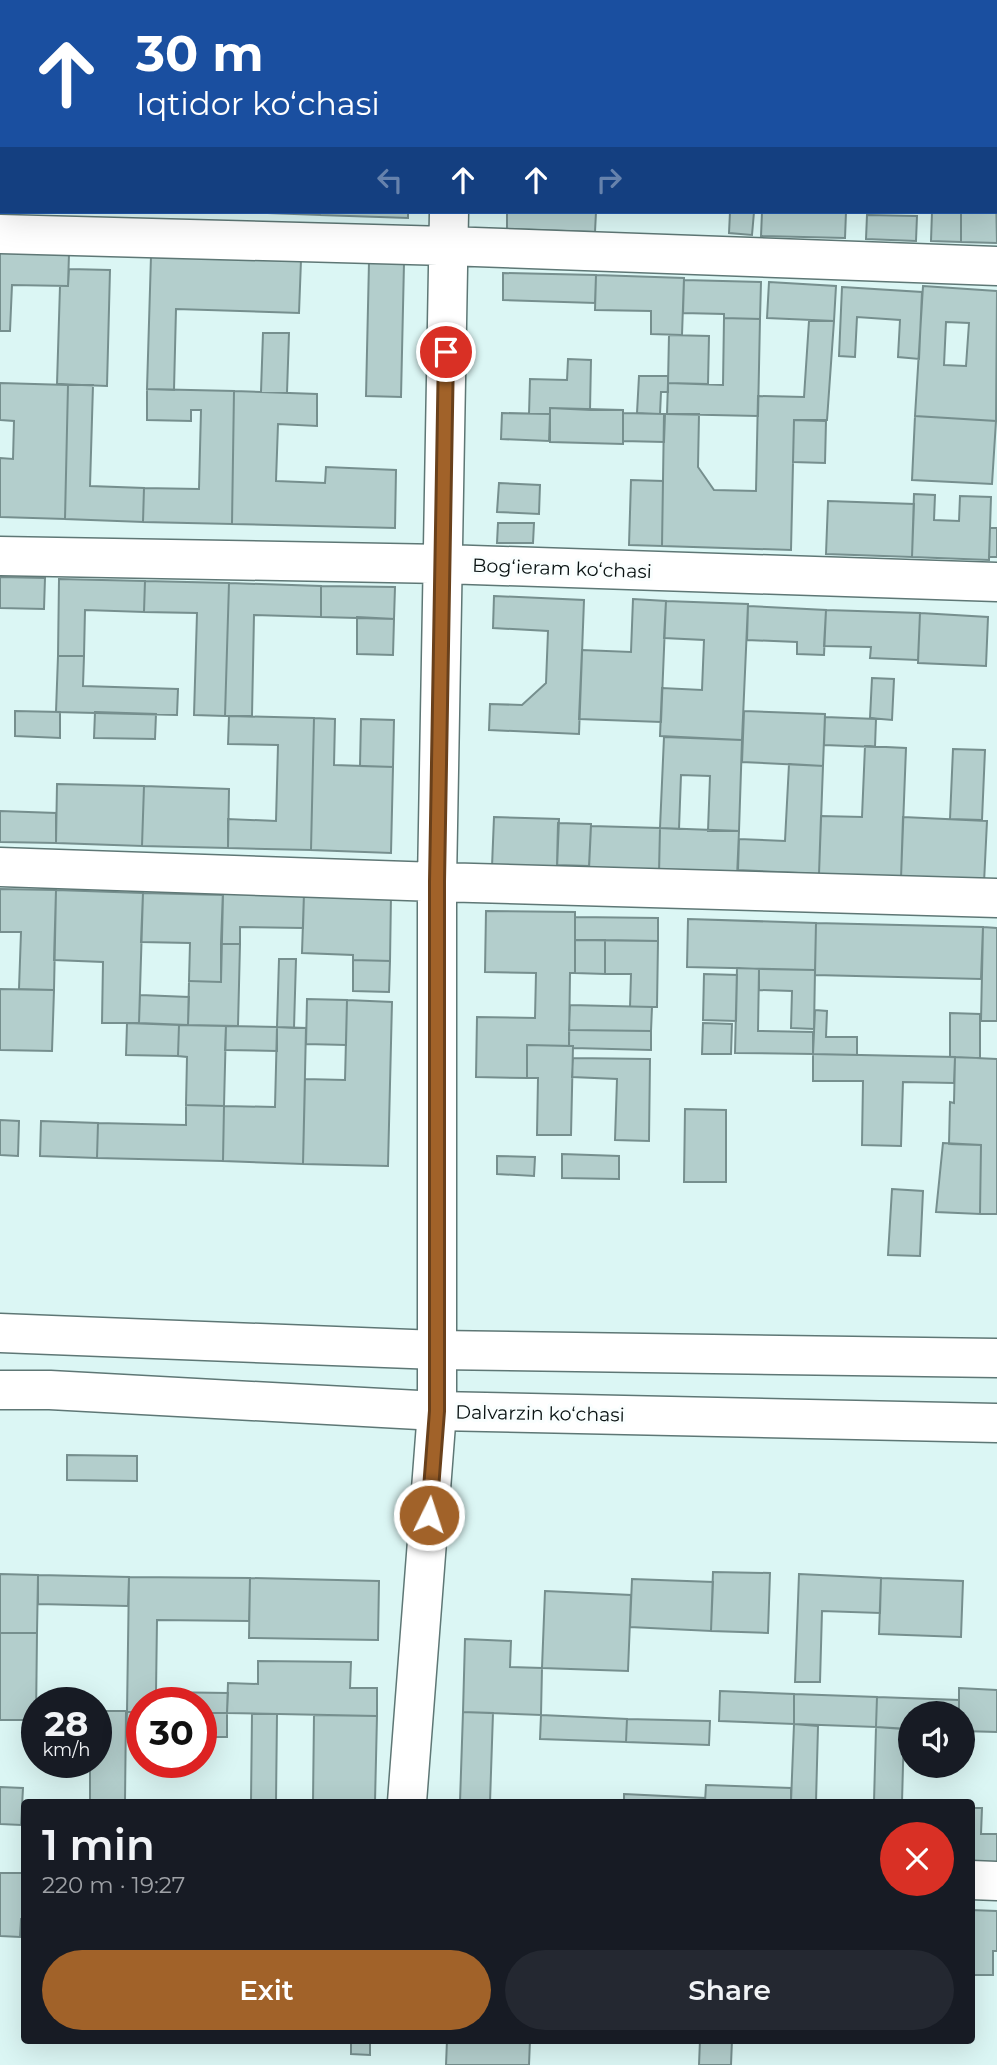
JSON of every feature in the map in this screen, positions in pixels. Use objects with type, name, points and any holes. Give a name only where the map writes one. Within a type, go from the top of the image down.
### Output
[{"type":"street","points":[[407,1799],[437,1411],[437,882],[448,229]]},
{"type":"street","points":[[0,234],[448,229],[997,266]]},
{"type":"street","name":"Bogʻieram koʻchasi","points":[[0,556],[443,564],[997,582]]},
{"type":"street","points":[[0,867],[997,898]]},
{"type":"street","points":[[0,1333],[437,1350],[997,1358]]},
{"type":"street","name":"Dalvarzin koʻchasi","points":[[0,1390],[50,1390],[437,1411],[997,1423]]},
{"type":"street","points":[[975,1880],[997,1881]]},
{"type":"building","points":[[408,214],[408,218],[320,215]]},
{"type":"building","points":[[507,214],[596,214],[595,232],[507,229]]},
{"type":"building","points":[[730,214],[754,214],[752,235],[729,233]]},
{"type":"building","points":[[762,214],[846,214],[845,238],[761,236]]},
{"type":"building","points":[[932,214],[961,214],[961,242],[931,241]]},
{"type":"building","points":[[961,214],[996,214],[997,243],[961,242]]},
{"type":"building","points":[[867,215],[917,216],[916,241],[866,239]]},
{"type":"building","points":[[0,251],[69,254],[68,286],[12,285],[10,331],[0,331]]},
{"type":"building","points":[[151,256],[301,260],[299,313],[176,309],[174,390],[147,389]]},
{"type":"building","points":[[369,262],[404,263],[401,397],[366,396]]},
{"type":"building","points":[[69,269],[110,270],[107,386],[57,384],[60,286],[68,286]]},
{"type":"building","points":[[503,273],[596,275],[595,303],[503,300]]},
{"type":"building","points":[[596,275],[684,278],[682,335],[651,334],[651,311],[595,310]]},
{"type":"building","points":[[684,280],[761,282],[760,319],[724,318],[724,314],[683,313]]},
{"type":"building","points":[[769,282],[836,286],[834,321],[767,318]]},
{"type":"building","points":[[923,286],[997,291],[996,421],[915,416]],"holes":[[[946,322],[969,323],[966,366],[944,365]]]},
{"type":"building","points":[[842,287],[922,292],[919,359],[898,357],[900,320],[857,317],[855,357],[839,356]]},
{"type":"building","points":[[724,318],[760,319],[758,416],[667,414],[668,383],[723,385]]},
{"type":"building","points":[[809,321],[834,321],[827,420],[794,420],[791,550],[662,546],[664,414],[699,414],[698,467],[714,490],[756,491],[758,396],[804,397]]},
{"type":"building","points":[[263,333],[289,333],[287,393],[261,392]]},
{"type":"building","points":[[669,335],[709,336],[708,384],[668,383]]},
{"type":"building","points":[[568,359],[591,360],[590,410],[550,408],[550,414],[529,414],[530,379],[567,380]]},
{"type":"building","points":[[639,376],[668,376],[668,392],[661,392],[660,414],[637,413]]},
{"type":"building","points":[[0,383],[68,385],[65,519],[0,517],[0,458],[13,459],[14,421],[0,420]]},
{"type":"building","points":[[68,385],[93,385],[90,486],[144,488],[143,522],[65,519]]},
{"type":"building","points":[[147,389],[234,391],[232,524],[143,522],[144,488],[199,489],[201,410],[191,410],[191,421],[147,420]]},
{"type":"building","points":[[234,391],[317,394],[317,426],[278,424],[276,481],[325,483],[326,467],[396,470],[395,528],[232,524]]},
{"type":"building","points":[[550,408],[623,410],[623,444],[550,442]]},
{"type":"building","points":[[502,413],[550,414],[549,441],[501,439]]},
{"type":"building","points":[[623,413],[665,414],[664,442],[623,441]]},
{"type":"building","points":[[915,416],[996,421],[992,484],[912,480]]},
{"type":"building","points":[[794,420],[826,421],[825,463],[793,462]]},
{"type":"building","points":[[631,480],[663,481],[662,546],[629,545]]},
{"type":"building","points":[[499,483],[540,485],[539,514],[497,512]]},
{"type":"building","points":[[914,494],[935,495],[934,520],[959,521],[960,496],[991,497],[989,560],[912,557]]},
{"type":"building","points":[[828,501],[914,504],[912,557],[826,554]]},
{"type":"building","points":[[498,523],[534,523],[533,543],[497,543]]},
{"type":"building","points":[[990,528],[997,528],[997,557],[989,557]]},
{"type":"building","points":[[0,577],[45,578],[44,609],[0,608]]},
{"type":"building","points":[[59,579],[145,581],[144,612],[85,610],[84,656],[58,656]]},
{"type":"building","points":[[145,581],[229,583],[225,716],[194,715],[197,613],[144,612]]},
{"type":"building","points":[[229,583],[321,586],[321,617],[254,615],[252,716],[225,716]]},
{"type":"building","points":[[321,586],[395,587],[394,619],[321,617]]},
{"type":"building","points":[[494,596],[584,600],[579,734],[489,730],[490,704],[522,705],[546,683],[548,631],[493,628]]},
{"type":"building","points":[[633,599],[666,601],[661,722],[579,719],[582,650],[631,652]]},
{"type":"building","points":[[666,601],[748,604],[742,740],[660,736],[662,688],[702,690],[704,640],[664,638]]},
{"type":"building","points":[[748,606],[826,610],[824,655],[797,654],[797,642],[747,640]]},
{"type":"building","points":[[826,610],[920,613],[918,660],[870,658],[871,647],[824,646]]},
{"type":"building","points":[[920,613],[988,617],[986,666],[918,663]]},
{"type":"building","points":[[357,617],[394,619],[393,655],[357,654]]},
{"type":"building","points":[[58,656],[84,656],[83,686],[178,689],[177,715],[56,712]]},
{"type":"building","points":[[872,678],[894,679],[892,720],[870,718]]},
{"type":"building","points":[[15,711],[60,712],[60,738],[15,736]]},
{"type":"building","points":[[744,711],[825,714],[823,766],[742,762]]},
{"type":"building","points":[[95,712],[156,714],[155,739],[94,738]]},
{"type":"building","points":[[229,716],[314,718],[311,850],[228,848],[228,819],[276,821],[278,745],[228,744]]},
{"type":"building","points":[[825,717],[876,719],[875,747],[824,745]]},
{"type":"building","points":[[314,718],[335,719],[334,765],[393,767],[391,853],[311,850]]},
{"type":"building","points":[[361,719],[394,720],[393,767],[360,766]]},
{"type":"building","points":[[664,737],[742,740],[739,831],[708,831],[710,776],[681,775],[679,829],[660,828]]},
{"type":"building","points":[[865,746],[906,748],[901,878],[819,874],[821,816],[862,817]]},
{"type":"building","points":[[953,749],[985,750],[982,820],[950,819]]},
{"type":"building","points":[[789,764],[823,766],[819,874],[738,870],[739,839],[785,841]]},
{"type":"building","points":[[57,784],[144,786],[142,846],[56,843]]},
{"type":"building","points":[[144,786],[229,789],[228,848],[142,846]]},
{"type":"building","points":[[0,811],[56,813],[56,843],[0,842]]},
{"type":"building","points":[[494,817],[559,819],[557,869],[492,867]]},
{"type":"building","points":[[903,817],[987,821],[984,883],[901,879]]},
{"type":"building","points":[[558,823],[591,824],[589,866],[557,865]]},
{"type":"building","points":[[591,826],[660,828],[659,871],[589,869]]},
{"type":"building","points":[[660,828],[739,831],[737,877],[659,874]]},
{"type":"building","points":[[0,889],[56,890],[54,990],[19,989],[21,932],[0,932]]},
{"type":"building","points":[[56,890],[143,893],[139,1023],[102,1023],[103,962],[54,960]]},
{"type":"building","points":[[223,890],[304,893],[303,928],[240,927],[240,944],[221,944]]},
{"type":"building","points":[[143,893],[223,895],[221,982],[189,981],[190,943],[141,942]]},
{"type":"building","points":[[304,893],[391,895],[390,961],[353,960],[353,955],[302,953]]},
{"type":"building","points":[[486,911],[575,912],[575,973],[570,973],[569,1046],[527,1045],[527,1078],[476,1077],[477,1017],[535,1018],[536,973],[485,972]]},
{"type":"building","points":[[575,917],[658,918],[658,941],[575,940]]},
{"type":"building","points":[[688,919],[816,923],[815,970],[687,967]]},
{"type":"building","points":[[816,923],[983,927],[981,979],[815,975]]},
{"type":"building","points":[[983,927],[997,928],[997,1021],[981,1021]]},
{"type":"building","points":[[575,940],[605,940],[605,974],[575,973]]},
{"type":"building","points":[[605,940],[658,941],[657,1007],[630,1007],[631,974],[605,974]]},
{"type":"building","points":[[221,944],[240,944],[238,1026],[188,1025],[189,981],[221,982]]},
{"type":"building","points":[[279,959],[296,959],[294,1028],[277,1027]]},
{"type":"building","points":[[353,960],[390,961],[389,992],[353,991]]},
{"type":"building","points":[[737,968],[759,969],[758,1031],[813,1032],[813,1054],[735,1053]]},
{"type":"building","points":[[759,969],[815,970],[814,1029],[791,1028],[792,991],[759,990]]},
{"type":"building","points":[[704,974],[737,975],[736,1021],[703,1020]]},
{"type":"building","points":[[0,989],[54,990],[52,1051],[0,1050]]},
{"type":"building","points":[[140,995],[189,997],[188,1025],[139,1023]]},
{"type":"building","points":[[307,999],[347,1000],[346,1045],[306,1044]]},
{"type":"building","points":[[347,1000],[392,1002],[388,1166],[303,1164],[305,1079],[345,1080]]},
{"type":"building","points":[[570,1005],[652,1007],[651,1031],[569,1030]]},
{"type":"building","points":[[815,1010],[827,1011],[826,1037],[857,1037],[857,1055],[813,1054]]},
{"type":"building","points":[[950,1013],[980,1014],[980,1058],[950,1057]]},
{"type":"building","points":[[127,1023],[179,1025],[178,1056],[126,1055]]},
{"type":"building","points":[[703,1023],[732,1024],[731,1054],[702,1054]]},
{"type":"building","points":[[179,1025],[226,1026],[224,1106],[186,1105],[187,1057],[178,1056]]},
{"type":"building","points":[[226,1026],[277,1027],[277,1051],[225,1050]]},
{"type":"building","points":[[277,1027],[306,1028],[303,1164],[223,1161],[224,1106],[275,1107]]},
{"type":"building","points":[[569,1030],[651,1031],[651,1050],[573,1048],[569,1046]]},
{"type":"building","points":[[527,1045],[573,1046],[571,1135],[537,1135],[538,1078],[527,1078]]},
{"type":"building","points":[[813,1054],[955,1057],[954,1083],[903,1082],[901,1146],[862,1145],[863,1081],[813,1081]]},
{"type":"building","points":[[955,1057],[997,1059],[997,1214],[980,1214],[981,1145],[949,1144],[950,1102],[954,1103]]},
{"type":"building","points":[[573,1058],[650,1059],[649,1141],[615,1140],[617,1079],[572,1077]]},
{"type":"building","points":[[186,1105],[224,1106],[223,1161],[97,1158],[98,1123],[186,1125]]},
{"type":"building","points":[[685,1109],[726,1110],[726,1182],[684,1182]]},
{"type":"building","points":[[0,1120],[19,1121],[18,1156],[0,1155]]},
{"type":"building","points":[[41,1121],[98,1123],[97,1158],[40,1156]]},
{"type":"building","points":[[943,1143],[981,1145],[980,1214],[936,1212]]},
{"type":"building","points":[[562,1154],[619,1156],[619,1179],[562,1178]]},
{"type":"building","points":[[497,1156],[535,1157],[534,1176],[497,1174]]},
{"type":"building","points":[[892,1189],[923,1191],[920,1256],[888,1255]]},
{"type":"building","points":[[67,1455],[137,1456],[137,1481],[67,1480]]},
{"type":"building","points":[[713,1572],[770,1573],[768,1633],[711,1631]]},
{"type":"building","points":[[0,1574],[38,1575],[37,1633],[0,1633]]},
{"type":"building","points":[[799,1574],[881,1578],[880,1613],[822,1611],[820,1682],[795,1682]]},
{"type":"building","points":[[38,1575],[129,1577],[128,1606],[38,1604]]},
{"type":"building","points":[[129,1577],[250,1578],[249,1621],[157,1620],[156,1687],[127,1687]]},
{"type":"building","points":[[250,1578],[379,1581],[378,1640],[249,1638]]},
{"type":"building","points":[[881,1578],[963,1581],[961,1637],[879,1634]]},
{"type":"building","points":[[632,1579],[713,1582],[711,1631],[630,1627]]},
{"type":"building","points":[[545,1591],[631,1595],[628,1671],[542,1668]]},
{"type":"building","points":[[0,1633],[37,1633],[36,1687],[21,1687],[21,1720],[0,1720]]},
{"type":"building","points":[[465,1639],[511,1641],[510,1667],[542,1668],[541,1715],[463,1712]]},
{"type":"building","points":[[258,1661],[351,1662],[350,1688],[377,1688],[377,1716],[227,1713],[228,1683],[258,1684]]},
{"type":"building","points":[[959,1688],[997,1690],[997,1732],[975,1731],[975,1701],[959,1701]]},
{"type":"building","points":[[720,1691],[794,1694],[794,1724],[719,1721]]},
{"type":"building","points":[[217,1693],[228,1693],[227,1713],[217,1713]]},
{"type":"building","points":[[794,1694],[877,1697],[876,1727],[794,1724]]},
{"type":"building","points":[[877,1697],[959,1700],[898,1701],[898,1728],[876,1727]]},
{"type":"building","points":[[112,1711],[126,1711],[125,1799],[90,1799],[90,1778],[112,1778]]},
{"type":"building","points":[[463,1712],[493,1713],[490,1799],[460,1799]]},
{"type":"building","points":[[217,1713],[227,1713],[227,1737],[217,1737]]},
{"type":"building","points":[[252,1714],[277,1714],[276,1799],[251,1799]]},
{"type":"building","points":[[314,1715],[377,1716],[375,1799],[313,1799]]},
{"type":"building","points":[[541,1715],[627,1719],[626,1742],[540,1739]]},
{"type":"building","points":[[627,1719],[710,1721],[709,1745],[626,1742]]},
{"type":"building","points":[[794,1724],[818,1726],[816,1799],[791,1799]]},
{"type":"building","points":[[876,1727],[898,1729],[898,1778],[903,1778],[902,1799],[874,1799]]},
{"type":"building","points":[[706,1785],[791,1788],[791,1799],[705,1799]]},
{"type":"building","points":[[0,1787],[23,1788],[21,1825],[0,1824]]},
{"type":"building","points":[[624,1794],[705,1798],[705,1799],[624,1799]]},
{"type":"building","points":[[975,1808],[982,1808],[981,1834],[997,1834],[997,1863],[975,1862]]},
{"type":"building","points":[[0,1873],[21,1873],[20,1937],[0,1936]]},
{"type":"building","points":[[975,1910],[997,1911],[997,1951],[993,1951],[993,1975],[975,1975]]},
{"type":"building","points":[[351,2044],[370,2044],[370,2055],[351,2054]]},
{"type":"building","points":[[447,2044],[530,2044],[529,2065],[446,2065]]},
{"type":"building","points":[[700,2044],[732,2044],[731,2065],[699,2065]]},
{"type":"route","points":[[429,1515],[437,1411],[437,882],[446,352]]}]
